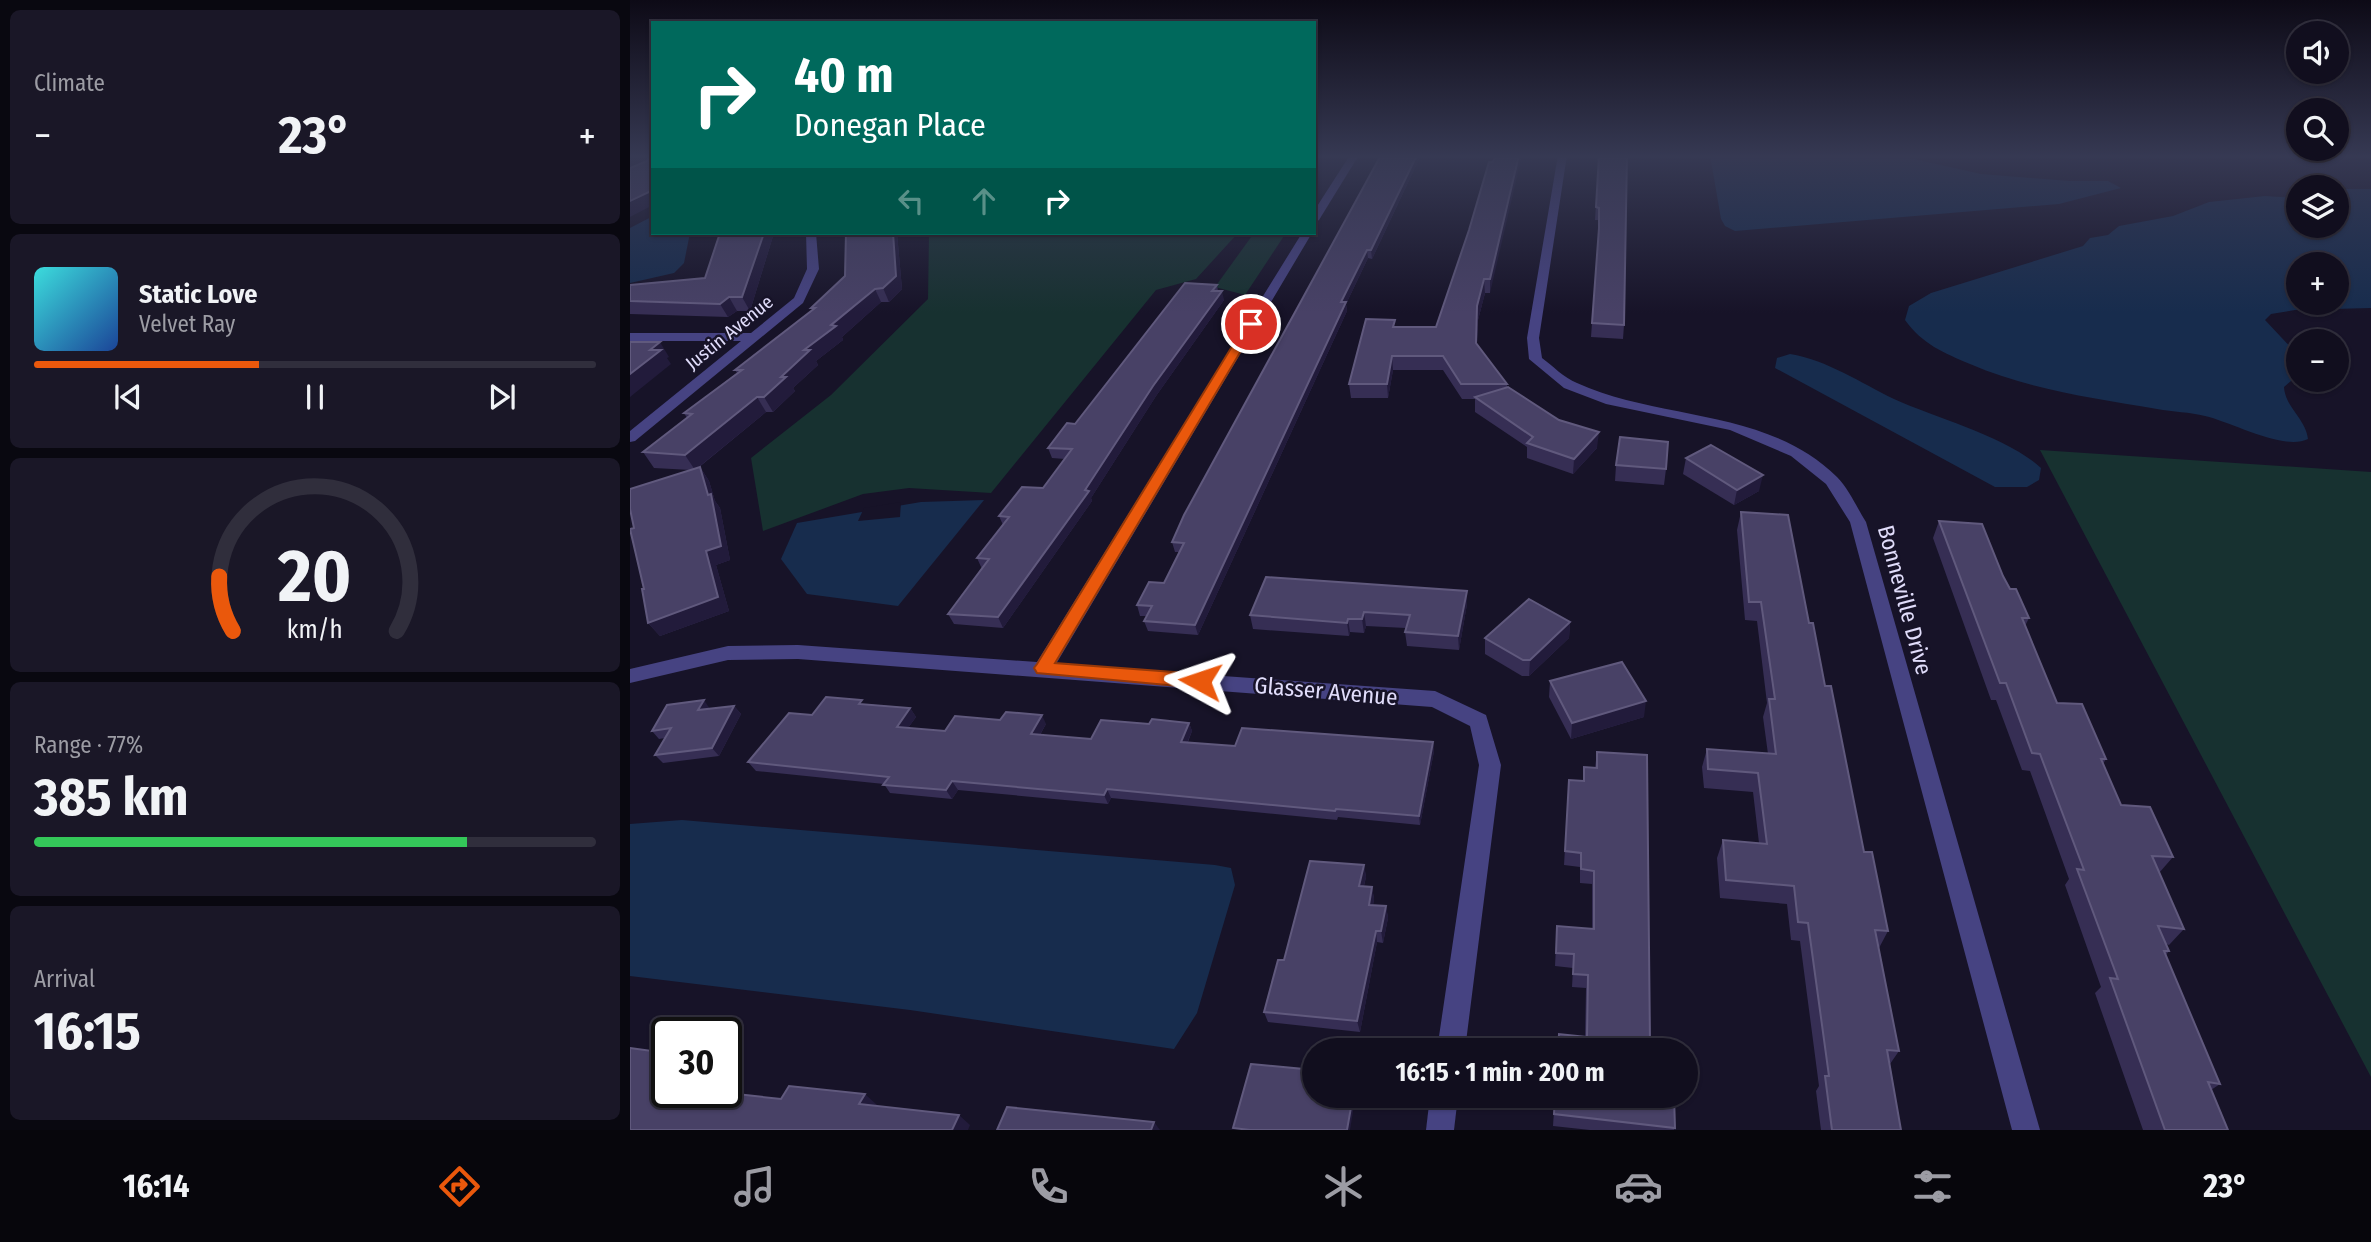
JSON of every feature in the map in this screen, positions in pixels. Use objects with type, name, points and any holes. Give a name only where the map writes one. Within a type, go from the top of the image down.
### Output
[{"type":"street","name":"Bonneville Drive","points":[[1554,208],[1533,338],[1536,359],[1569,385],[1611,401],[1734,427],[1796,453],[1832,481],[1858,522],[2026,1130]]},
{"type":"street","name":"Justin Avenue","points":[[630,438],[799,300],[813,269],[811,235]]},
{"type":"street","points":[[1043,668],[1306,235]]},
{"type":"street","points":[[630,337],[751,337]]},
{"type":"street","name":"Glasser Avenue","points":[[630,676],[728,653],[798,652],[1435,699],[1479,721],[1490,765],[1453,1038]]},
{"type":"street","points":[[1440,1130],[1443,1108]]},
{"type":"green space","points":[[929,235],[1236,235],[1196,279],[1156,290],[991,493],[909,488],[863,494],[763,531],[751,458],[831,395],[928,299]]},
{"type":"green space","points":[[1253,235],[1285,235],[1245,295],[1215,287]]},
{"type":"green space","points":[[2040,450],[2371,472],[2371,1077]]},
{"type":"water","points":[[1719,208],[2014,208],[1735,231],[1725,226]]},
{"type":"water","points":[[2194,208],[2286,208],[2286,238],[2349,238],[2349,208],[2371,208],[2371,308],[2349,309],[2349,252],[2286,252],[2286,312],[2271,314],[2265,320],[2286,342],[2285,394],[2304,425],[2308,439],[2298,442],[2272,439],[2199,415],[2039,387],[1993,373],[1942,352],[1926,342],[1905,320],[1909,306],[1931,293],[2083,246],[2090,238],[2108,235],[2119,226],[2173,216]]},
{"type":"water","points":[[651,217],[651,235],[690,235],[684,263],[674,273],[630,283],[630,228]]},
{"type":"water","points":[[1790,354],[1830,367],[1894,399],[1991,437],[2041,468],[2039,480],[2027,487],[1995,487],[1775,368],[1777,358]]},
{"type":"water","points":[[984,500],[898,606],[807,594],[781,559],[797,523],[921,502]]},
{"type":"water","points":[[682,820],[1215,865],[1231,868],[1235,885],[1197,1013],[1174,1049],[910,1010],[630,976],[630,824]]},
{"type":"pier","points":[[901,502],[900,517],[858,521],[864,508]]},
{"type":"building","points":[[1352,208],[1391,208],[1341,302],[1346,302],[1195,625],[1144,621],[1152,606],[1137,605],[1149,582],[1164,583],[1184,543],[1172,542],[1184,515]]},
{"type":"building","points":[[1476,208],[1507,208],[1490,279],[1484,279],[1477,306],[1476,343],[1507,384],[1461,384],[1443,356],[1392,356],[1387,384],[1349,384],[1366,319],[1395,320],[1393,327],[1436,327]]},
{"type":"building","points":[[1599,208],[1626,208],[1624,325],[1592,323]]},
{"type":"building","points":[[719,235],[763,235],[742,297],[729,297],[720,304],[630,301],[630,285],[705,278]]},
{"type":"building","points":[[846,235],[893,235],[896,276],[883,288],[875,289],[831,325],[836,326],[804,350],[810,350],[764,397],[757,397],[685,455],[643,452],[692,414],[684,413],[742,370],[735,370],[815,308],[811,308],[845,276]]},
{"type":"building","points":[[1185,283],[1217,285],[1212,291],[1222,291],[1153,386],[1085,490],[1089,491],[998,617],[948,614],[989,559],[977,558],[1009,517],[999,516],[1022,487],[1043,488],[1072,449],[1048,448],[1067,423],[1075,424]]},
{"type":"building","points":[[630,342],[660,342],[650,350],[661,350],[630,374]]},
{"type":"building","points":[[1508,387],[1559,420],[1599,432],[1574,459],[1527,443],[1533,437],[1475,397]]},
{"type":"building","points":[[1620,437],[1668,442],[1666,469],[1616,465]]},
{"type":"building","points":[[1711,445],[1763,475],[1737,490],[1686,458]]},
{"type":"building","points":[[700,467],[708,495],[711,494],[721,546],[706,551],[718,597],[648,623],[644,589],[630,529],[634,528],[630,489]]},
{"type":"building","points":[[1741,512],[1788,515],[1809,623],[1813,623],[1825,686],[1831,686],[1864,852],[1872,852],[1888,931],[1875,930],[1899,1051],[1887,1050],[1901,1130],[1832,1130],[1825,1076],[1829,1076],[1808,923],[1798,922],[1794,886],[1726,880],[1723,840],[1767,844],[1758,773],[1708,769],[1707,749],[1776,754],[1769,699],[1775,699],[1761,602],[1749,602]]},
{"type":"building","points":[[1939,521],[1982,524],[2003,576],[2010,589],[2016,589],[2029,618],[2022,618],[2057,703],[2082,704],[2106,759],[2101,759],[2121,805],[2150,807],[2173,857],[2152,856],[2184,929],[2158,926],[2169,951],[2164,951],[2220,1084],[2208,1082],[2228,1130],[2165,1130],[2110,978],[2118,979],[2077,869],[2084,870],[2040,754],[2032,753],[2006,683],[2000,683]]},
{"type":"building","points":[[1266,577],[1467,591],[1458,636],[1405,632],[1410,615],[1364,612],[1362,619],[1348,619],[1347,623],[1250,615]]},
{"type":"building","points":[[1529,599],[1570,622],[1530,660],[1523,660],[1485,638]]},
{"type":"building","points":[[1622,662],[1646,701],[1572,723],[1550,681]]},
{"type":"building","points":[[826,697],[862,700],[859,704],[910,708],[897,727],[945,731],[955,716],[1000,720],[1006,712],[1042,715],[1031,734],[1091,739],[1101,720],[1149,724],[1152,719],[1189,723],[1181,742],[1235,746],[1242,728],[1433,742],[1419,816],[1335,811],[1107,789],[1104,795],[952,781],[946,790],[883,785],[889,777],[748,762],[789,713],[812,715]]},
{"type":"building","points":[[704,700],[698,710],[734,706],[712,748],[655,755],[671,728],[652,731],[667,705]]},
{"type":"building","points":[[1597,752],[1647,755],[1650,1038],[1559,1038],[1559,1034],[1587,1037],[1588,975],[1573,974],[1574,954],[1556,953],[1557,926],[1594,929],[1594,871],[1581,869],[1581,853],[1565,851],[1569,780],[1584,781],[1584,767],[1597,768]]},
{"type":"building","points":[[1310,861],[1364,865],[1359,886],[1372,887],[1369,905],[1386,906],[1381,931],[1376,931],[1357,1021],[1264,1012],[1278,960],[1284,960]]},
{"type":"building","points":[[630,1048],[651,1051],[651,1108],[742,1108],[742,1095],[781,1099],[789,1086],[865,1094],[859,1104],[959,1115],[952,1130],[630,1130]]},
{"type":"building","points":[[1251,1064],[1302,1069],[1302,1108],[1351,1108],[1347,1130],[1233,1128]]},
{"type":"building","points":[[1007,1107],[1154,1122],[1151,1130],[997,1130]]},
{"type":"building","points":[[1554,1108],[1674,1108],[1675,1128],[1554,1114]]},
{"type":"route","points":[[1200,681],[1043,668],[1251,324]]}]
